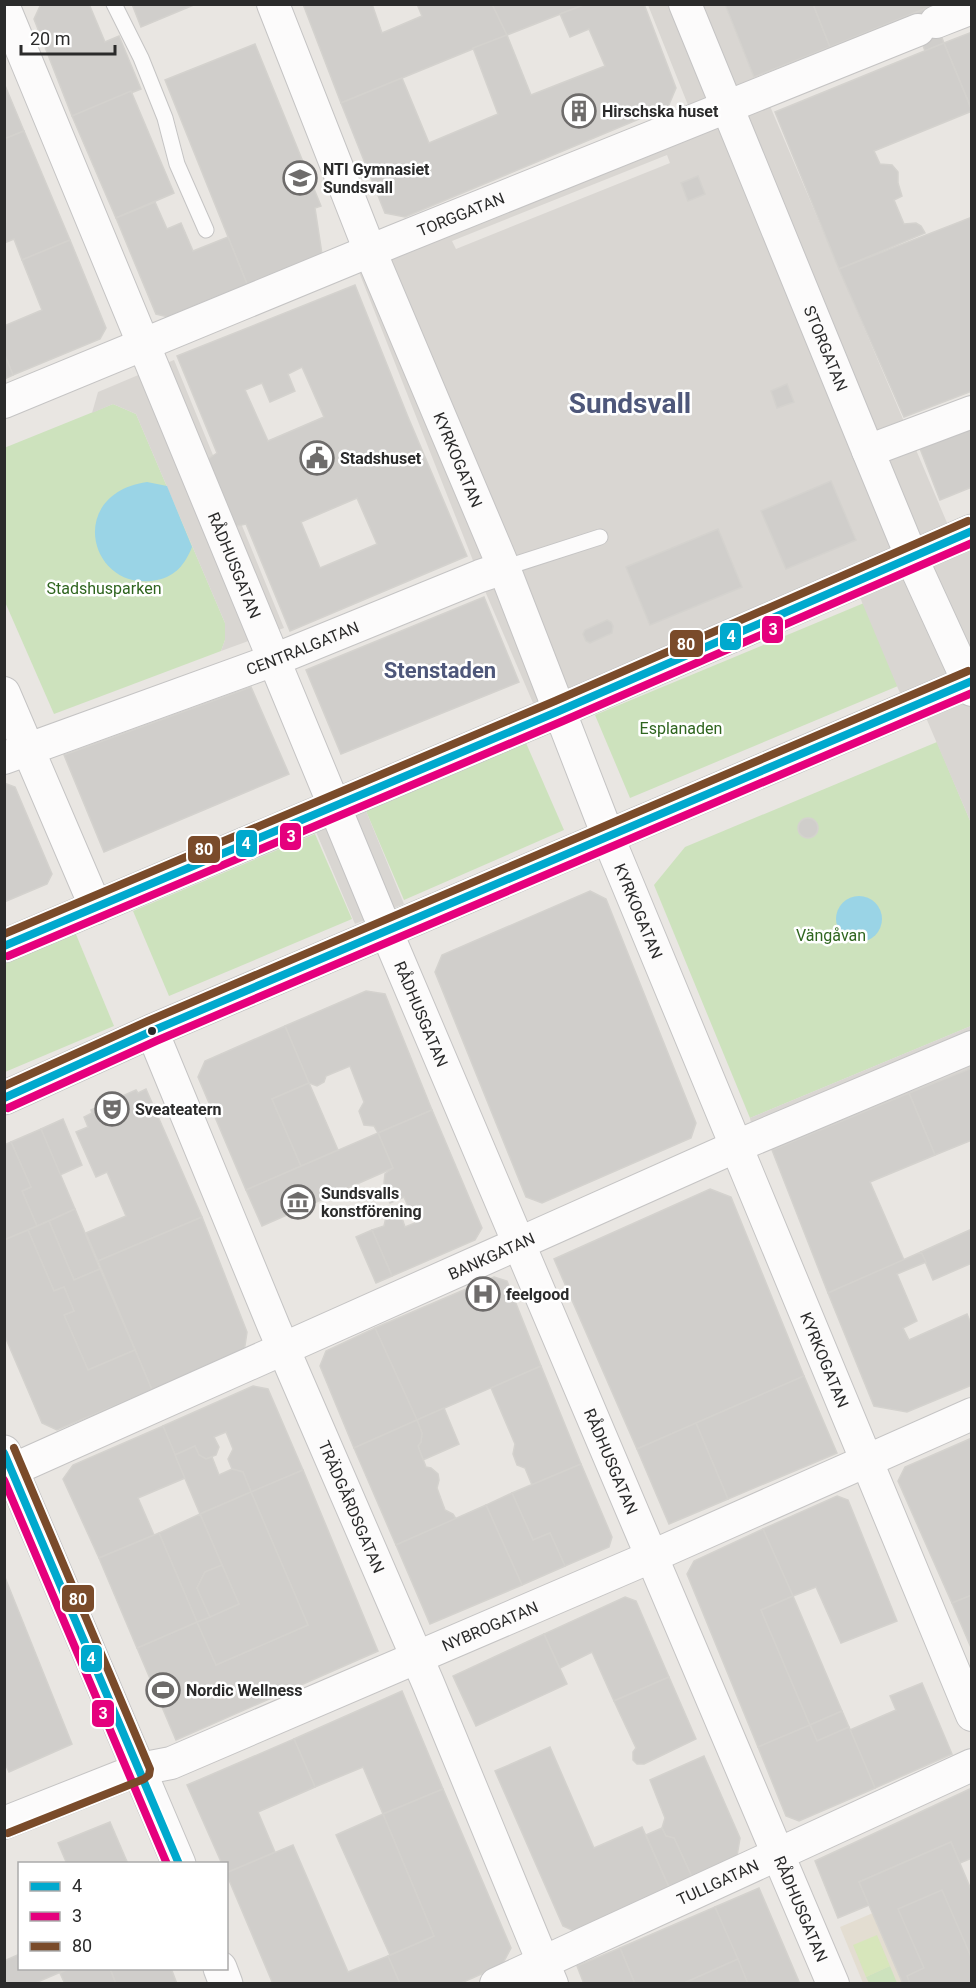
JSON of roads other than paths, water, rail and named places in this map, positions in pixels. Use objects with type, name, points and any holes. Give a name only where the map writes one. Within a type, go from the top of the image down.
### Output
[{"type":"street","name":"KYRKOGATAN","points":[[273,4],[370,251],[504,568],[608,835],[972,1715]]},
{"type":"street","name":"STORGATAN","points":[[686,4],[868,451],[912,556],[970,684]]},
{"type":"street","name":"RÅDHUSGATAN","points":[[4,7],[386,930],[833,1983]]},
{"type":"street","name":"TORGGATAN","points":[[4,402],[370,251],[972,8]]},
{"type":"street","points":[[868,451],[972,412]]},
{"type":"street","points":[[4,945],[559,711],[972,531]]},
{"type":"street","name":"CENTRALGATAN","points":[[16,753],[274,660],[504,568]]},
{"type":"street","points":[[4,1098],[386,930],[970,684]]},
{"type":"street","points":[[4,693],[16,753],[96,908]]},
{"type":"street","name":"TRÄDGÅRDSGATAN","points":[[152,1031],[548,1972]]},
{"type":"street","name":"BANKGATAN","points":[[8,1461],[284,1349],[737,1146],[972,1047]]},
{"type":"street","name":"NYBROGATAN","points":[[4,1823],[140,1769],[171,1763],[652,1556],[972,1414]]},
{"type":"street","points":[[8,1461],[179,1862]]},
{"type":"street","name":"TULLGATAN","points":[[496,1983],[548,1972],[779,1854],[972,1765]]},
{"type":"lane","points":[[114,4],[145,68],[165,118],[177,164],[206,230]]},
{"type":"lane","name":"CENTRALGATAN","points":[[504,568],[600,537]]},
{"type":"water","points":[[147,482],[167,486],[192,547],[183,564],[170,576],[157,580],[134,580],[116,572],[103,558],[96,541],[96,522],[104,504],[121,490]]},
{"type":"water","points":[[859,896],[875,903],[882,919],[875,935],[859,942],[843,935],[836,919],[843,903]]},
{"type":"place","name":"Hirschska huset","points":[[579,111]]},
{"type":"place","name":"NTI Gymnasiet Sundsvall","points":[[300,178]]},
{"type":"place","name":"Stadshuset","points":[[317,458]]},
{"type":"place","name":"Sveateatern","points":[[112,1109]]},
{"type":"place","name":"Sundsvalls konstförening","points":[[298,1202]]},
{"type":"place","name":"feelgood","points":[[483,1294]]},
{"type":"place","name":"Nordic Wellness","points":[[163,1690]]},
{"type":"district","name":"Sundsvall","points":[[630,403]]},
{"type":"district","name":"Stenstaden","points":[[440,670]]},
{"type":"park label","name":"Stadshusparken","points":[[104,588]]},
{"type":"park label","name":"Esplanaden","points":[[681,728]]},
{"type":"park label","name":"Vängåvan","points":[[831,935]]}]
